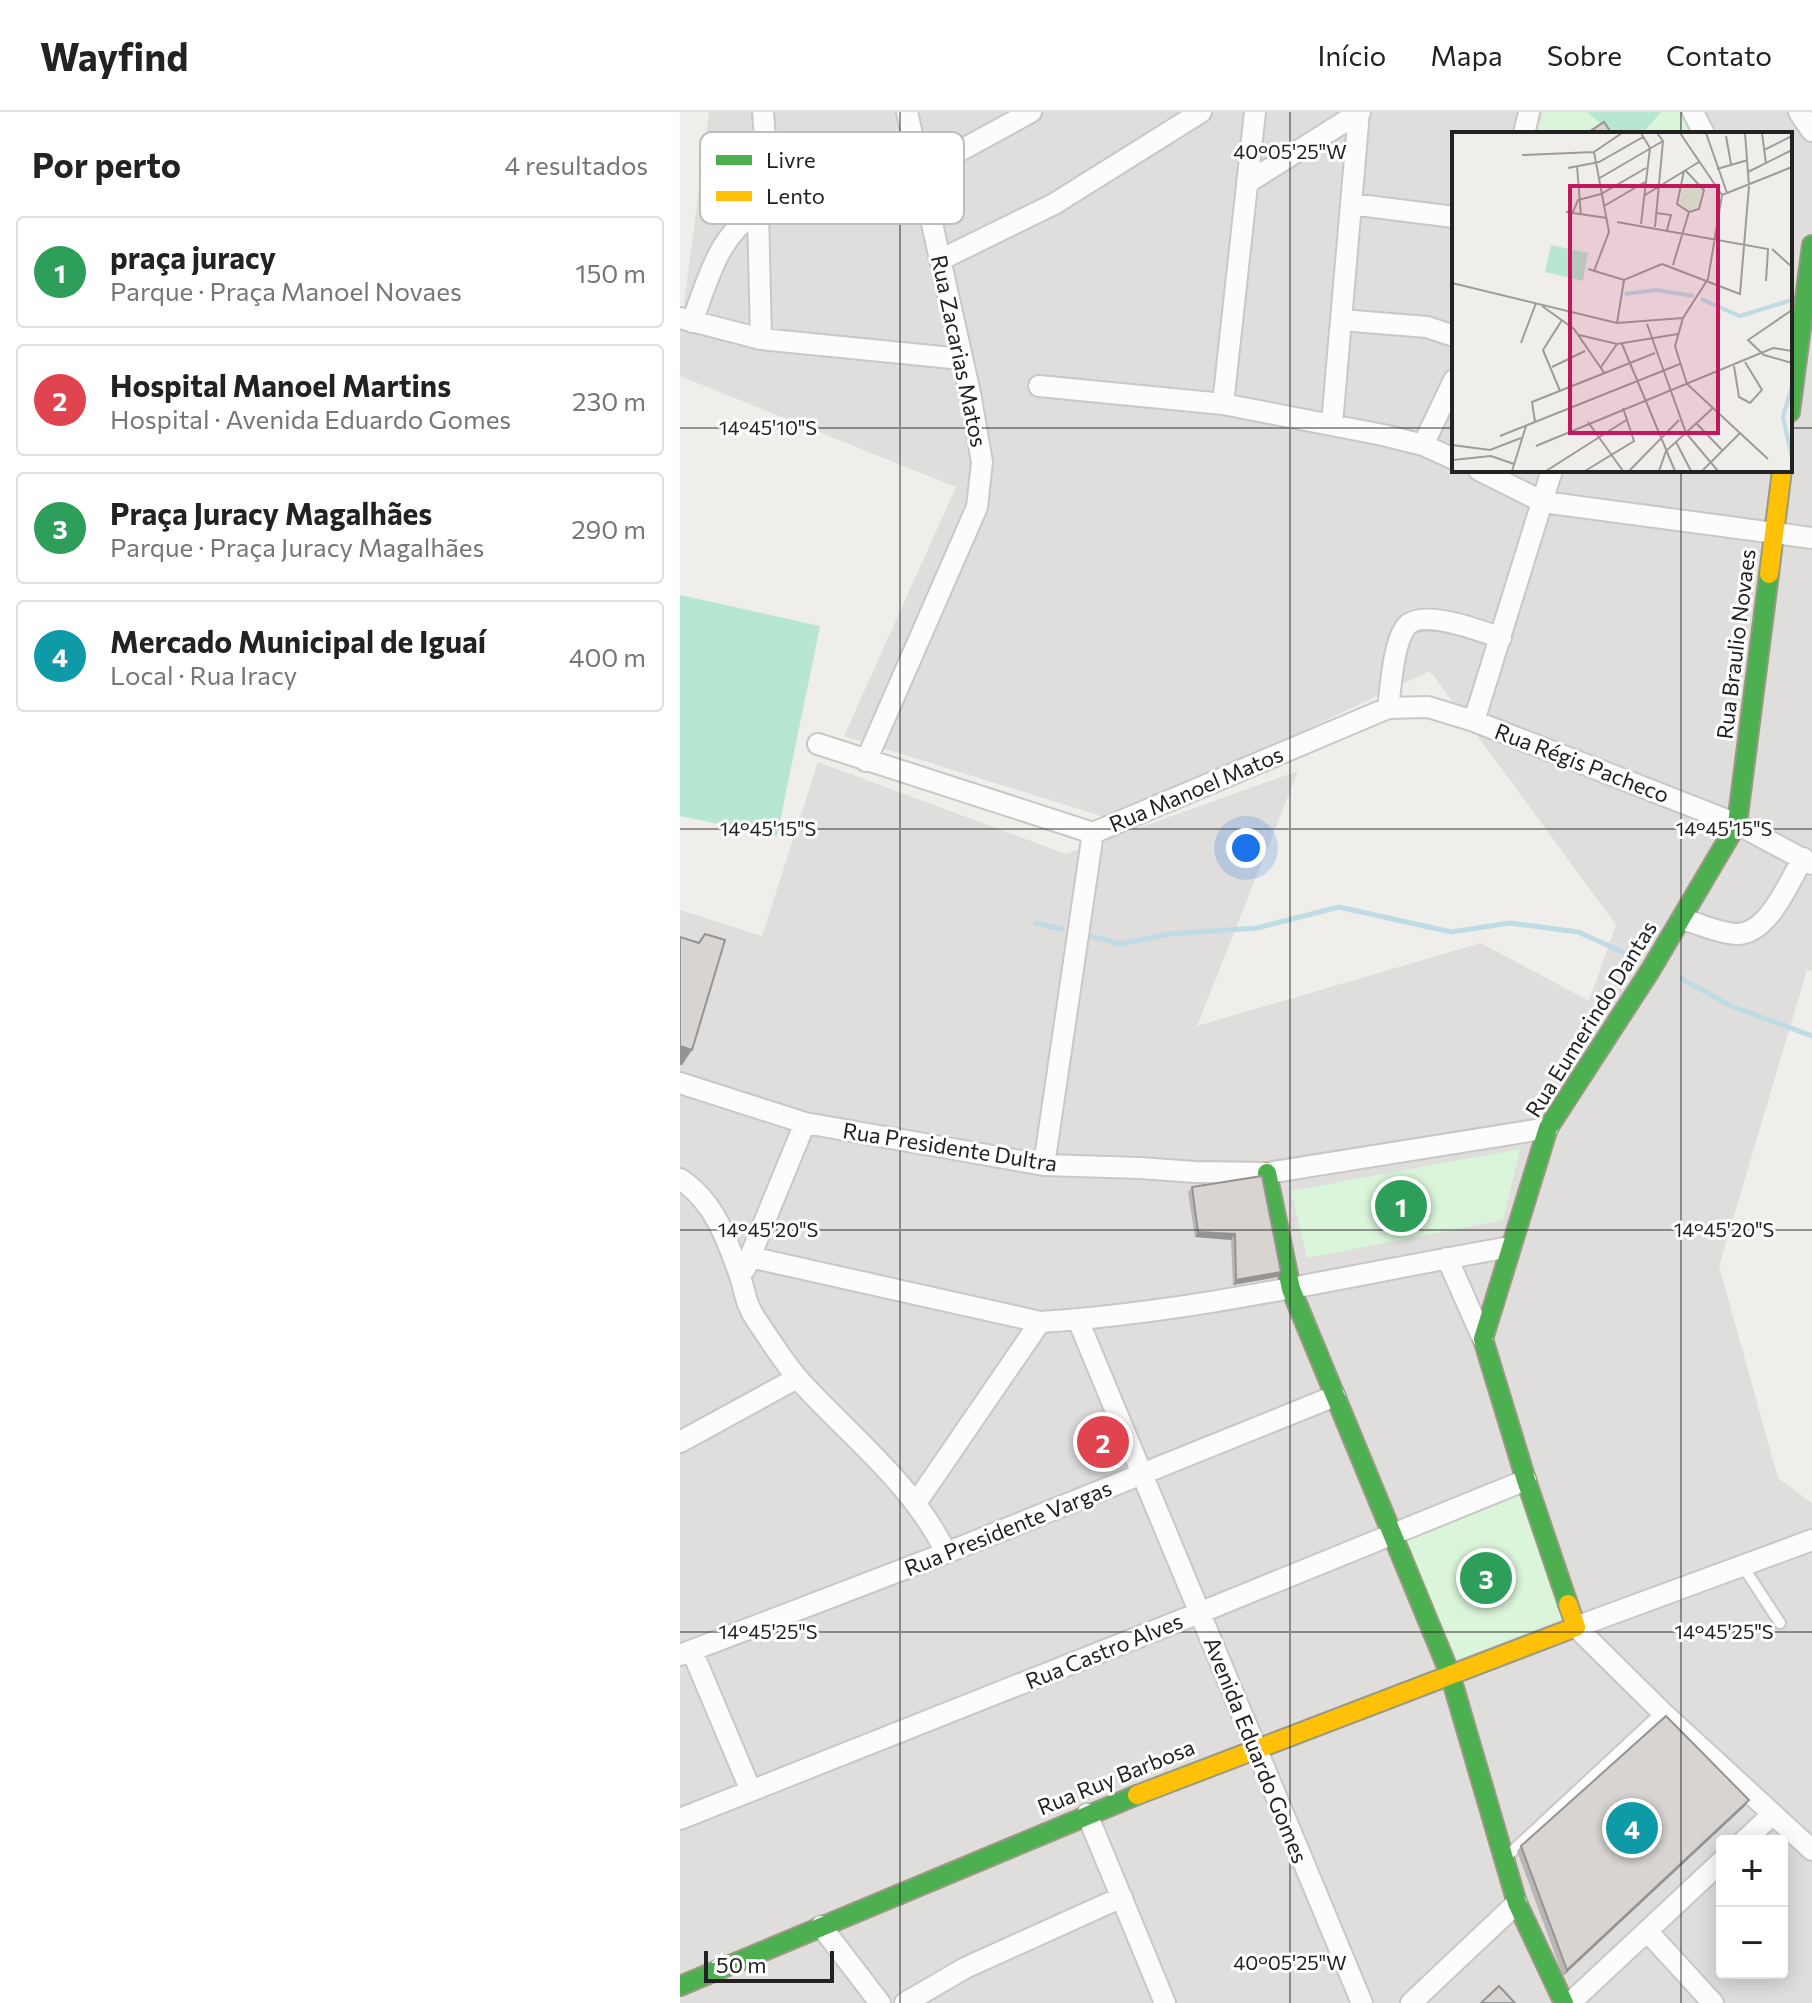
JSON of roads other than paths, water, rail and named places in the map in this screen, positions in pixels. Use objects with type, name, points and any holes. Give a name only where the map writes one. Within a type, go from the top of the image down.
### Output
[{"type":"street","points":[[763,112],[765,132]]},
{"type":"street","name":"Rua Zacarias Matos","points":[[907,112],[912,132]]},
{"type":"street","points":[[964,149],[1031,112]]},
{"type":"street","points":[[940,260],[1054,204],[1201,112]]},
{"type":"street","points":[[1223,404],[1255,112]]},
{"type":"street","points":[[1247,183],[1359,112]]},
{"type":"street","points":[[1332,424],[1359,112]]},
{"type":"street","points":[[1524,132],[1529,112]]},
{"type":"street","points":[[1693,112],[1703,132]]},
{"type":"street","points":[[1799,112],[1812,131]]},
{"type":"street","points":[[1351,204],[1452,217]]},
{"type":"street","points":[[739,224],[728,236],[686,320],[761,339],[962,359]]},
{"type":"street","points":[[758,224],[761,339]]},
{"type":"street","name":"Rua Zacarias Matos","points":[[866,761],[977,507],[982,462],[932,224]]},
{"type":"street","points":[[1792,397],[1812,245]]},
{"type":"street","points":[[1341,320],[1427,327],[1452,335]]},
{"type":"street","points":[[1423,445],[1452,384]]},
{"type":"street","points":[[1039,386],[1223,404],[1423,445],[1452,458]]},
{"type":"street","points":[[1483,472],[1543,502],[1812,538]]},
{"type":"street","points":[[1474,721],[1551,472]]},
{"type":"street","name":"Rua Braulio Novaes","points":[[1737,824],[1782,472]]},
{"type":"street","points":[[1388,708],[1399,643],[1406,625],[1417,620],[1436,620],[1501,638]]},
{"type":"street","name":"Rua Régis Pacheco","points":[[1388,708],[1428,707],[1474,721],[1737,824],[1807,861]]},
{"type":"street","name":"Rua Manoel Matos","points":[[818,744],[1093,833],[1388,708]]},
{"type":"street","name":"Rua Eumerindo Dantas","points":[[1483,1339],[1548,1128],[1682,919],[1737,824]]},
{"type":"street","points":[[1044,1165],[1093,833]]},
{"type":"street","points":[[1682,919],[1721,931],[1750,933],[1769,916],[1807,861]]},
{"type":"street","name":"Rua Presidente Dultra","points":[[683,1084],[805,1123],[1044,1165],[1268,1178]]},
{"type":"street","points":[[741,1280],[805,1123]]},
{"type":"street","points":[[1268,1178],[1548,1128]]},
{"type":"street","points":[[1534,1133],[1509,1232],[1293,1275],[1276,1193],[1268,1178],[1275,1179],[1534,1133]]},
{"type":"street","points":[[1268,1178],[1291,1289],[1450,1674],[1517,1903],[1567,2003],[1716,1867]]},
{"type":"street","points":[[680,1179],[711,1207],[722,1228],[745,1300],[797,1378],[916,1503],[946,1553]]},
{"type":"street","points":[[750,1257],[1040,1322],[1078,1320],[1291,1289],[1510,1247]]},
{"type":"street","points":[[1447,1258],[1483,1339],[1526,1480],[1576,1627],[1662,1712],[1812,1850]]},
{"type":"street","name":"Avenida Eduardo Gomes","points":[[1078,1320],[1362,2003]]},
{"type":"street","points":[[916,1503],[1040,1322]]},
{"type":"street","points":[[680,1442],[797,1378]]},
{"type":"street","name":"Rua Presidente Vargas","points":[[686,1653],[946,1553],[1335,1396]]},
{"type":"street","name":"Rua Castro Alves","points":[[680,1819],[1526,1480]]},
{"type":"street","points":[[1576,1627],[1812,1540]]},
{"type":"street","name":"Rua Ruy Barbosa","points":[[680,1986],[1087,1814],[1576,1627]]},
{"type":"street","points":[[686,1653],[751,1791]]},
{"type":"street","points":[[1087,1814],[1165,2003]]},
{"type":"street","points":[[1750,1835],[1773,1814]]},
{"type":"street","points":[[905,2003],[965,1968],[1122,1897]]},
{"type":"street","points":[[1411,2003],[1517,1903]]},
{"type":"street","points":[[821,1926],[880,2003]]},
{"type":"street","points":[[1647,1931],[1713,2003]]},
{"type":"lane","points":[[1742,1565],[1780,1623]]},
{"type":"lane","points":[[1505,1857],[1662,1712]]},
{"type":"waterway","points":[[1091,936],[1121,944],[1169,934],[1257,928],[1339,907],[1451,932],[1510,923],[1578,932],[1634,957]]},
{"type":"waterway","points":[[1036,923],[1062,929]]},
{"type":"waterway","points":[[1682,979],[1731,1006],[1812,1036]]},
{"type":"place","name":"praça juracy","points":[[1401,1206]]},
{"type":"place","name":"Hospital Manoel Martins","points":[[1103,1442]]},
{"type":"place","name":"Praça Juracy Magalhães","points":[[1486,1578]]},
{"type":"place","name":"Mercado Municipal de Iguaí","points":[[1632,1828]]}]
